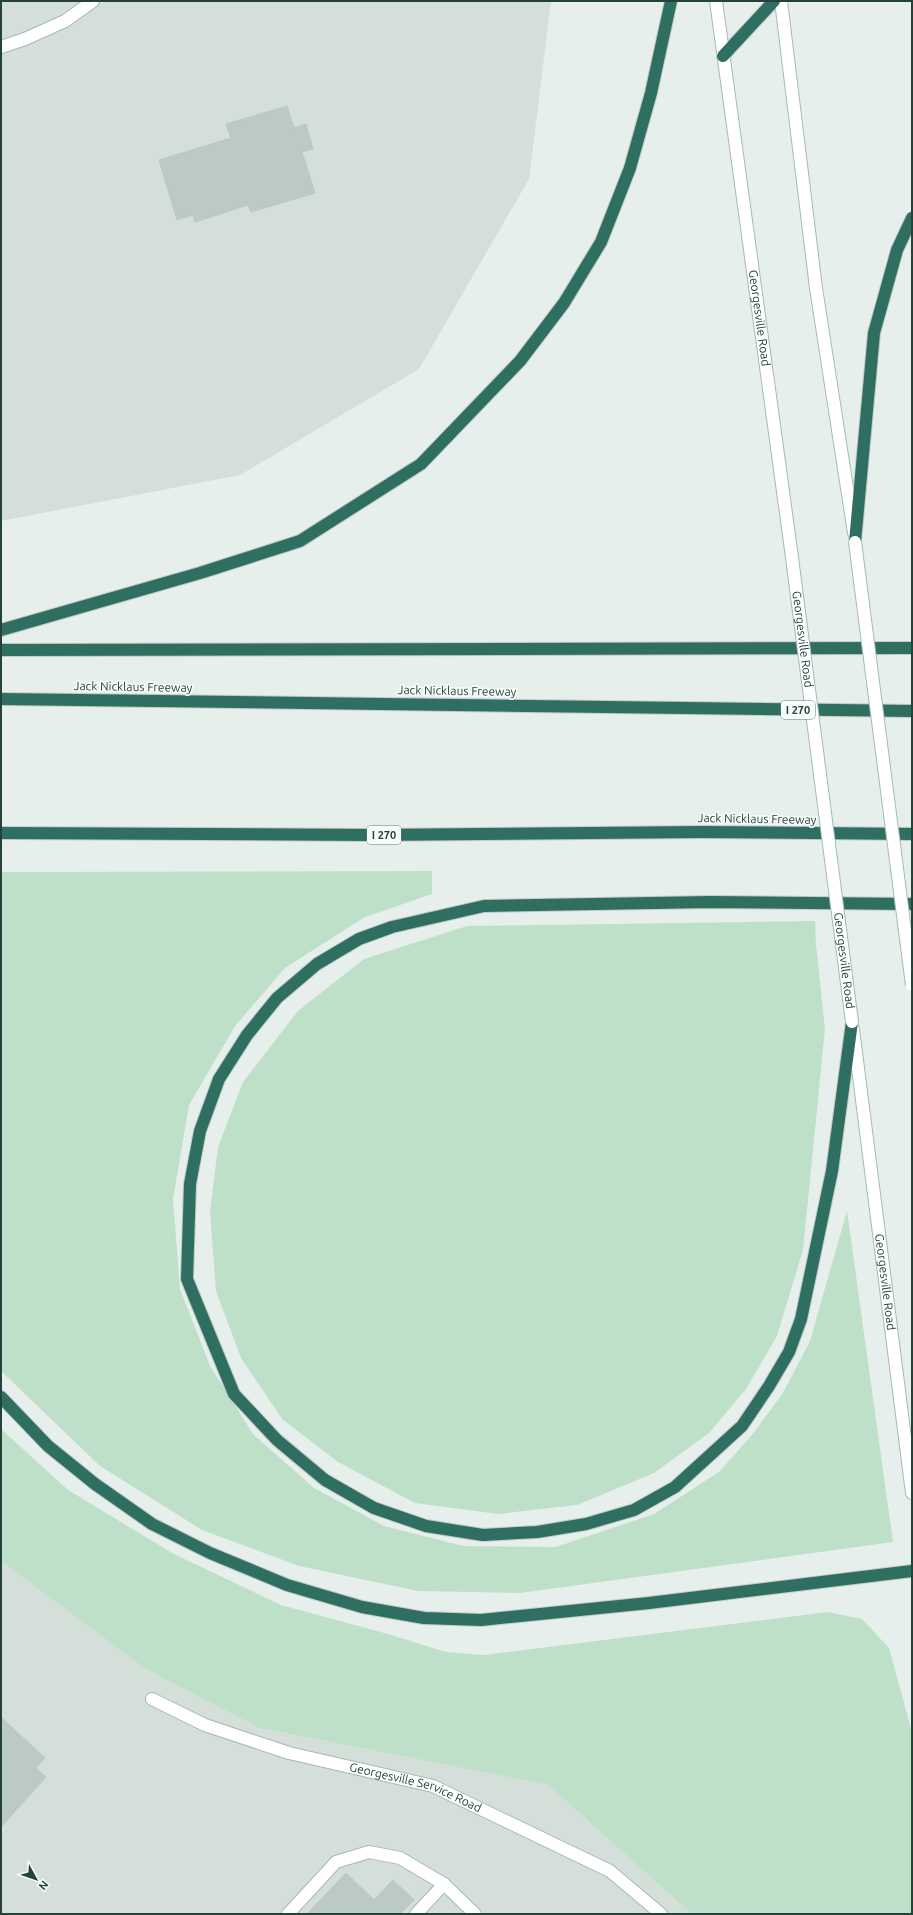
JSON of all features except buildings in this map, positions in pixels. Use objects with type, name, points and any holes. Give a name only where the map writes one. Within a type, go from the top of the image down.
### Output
[{"type":"highway","points":[[1,630],[200,573],[300,541],[421,464],[520,360],[564,303],[601,242],[630,168],[651,93],[671,1]]},
{"type":"highway","points":[[723,56],[774,1]]},
{"type":"highway","points":[[855,542],[874,333],[897,250],[912,218]]},
{"type":"highway","points":[[1,650],[912,648]]},
{"type":"highway","name":"Jack Nicklaus Freeway","points":[[1,699],[912,711]]},
{"type":"highway","name":"Jack Nicklaus Freeway","points":[[1,833],[373,835],[701,832],[912,834]]},
{"type":"highway","points":[[852,1022],[832,1171],[799,1326],[789,1352],[769,1386],[742,1426],[675,1487],[634,1510],[586,1524],[537,1532],[484,1535],[426,1526],[374,1508],[325,1480],[276,1440],[234,1394],[187,1279],[190,1184],[200,1131],[219,1079],[247,1035],[277,998],[318,964],[358,939],[392,927],[484,906],[710,902],[912,904]]},
{"type":"highway","points":[[1,1397],[48,1446],[95,1484],[152,1524],[210,1553],[287,1585],[362,1607],[424,1618],[481,1620],[649,1604],[912,1571]]},
{"type":"main road","points":[[1,47],[65,21],[93,1]]},
{"type":"main road","name":"Georgesville Road","points":[[716,1],[791,550],[912,1493]]},
{"type":"main road","points":[[781,1],[816,288],[855,542],[912,985]]},
{"type":"main road","name":"Georgesville Service Road","points":[[152,1698],[205,1725],[289,1753],[434,1786],[610,1871],[661,1914]]},
{"type":"main road","points":[[288,1914],[336,1862],[369,1852],[400,1858],[444,1884],[475,1914]]},
{"type":"main road","points":[[416,1914],[444,1884]]},
{"type":"shaded area","points":[[1,1],[551,1],[529,179],[419,369],[240,475],[1,521]]},
{"type":"shaded area","points":[[1,1561],[144,1668],[259,1728],[548,1785],[692,1914],[1,1914]]},
{"type":"green space","points":[[432,871],[432,894],[365,917],[285,968],[235,1026],[189,1105],[173,1199],[180,1289],[210,1366],[253,1434],[314,1488],[384,1526],[463,1546],[556,1547],[654,1514],[719,1472],[752,1435],[783,1393],[810,1341],[847,1211],[893,1542],[520,1593],[418,1591],[299,1566],[202,1530],[100,1466],[1,1371],[1,872]]},
{"type":"green space","points":[[815,921],[825,1029],[803,1250],[777,1336],[746,1389],[709,1433],[654,1473],[577,1505],[498,1514],[415,1503],[338,1462],[282,1419],[241,1358],[216,1291],[210,1212],[218,1147],[243,1082],[298,1011],[364,959],[467,926]]},
{"type":"green space","points":[[1,1429],[68,1490],[174,1554],[281,1605],[388,1634],[446,1652],[483,1655],[828,1612],[862,1619],[889,1648],[912,1732],[912,1914],[692,1914],[548,1785],[259,1728],[144,1668],[1,1561]]}]
